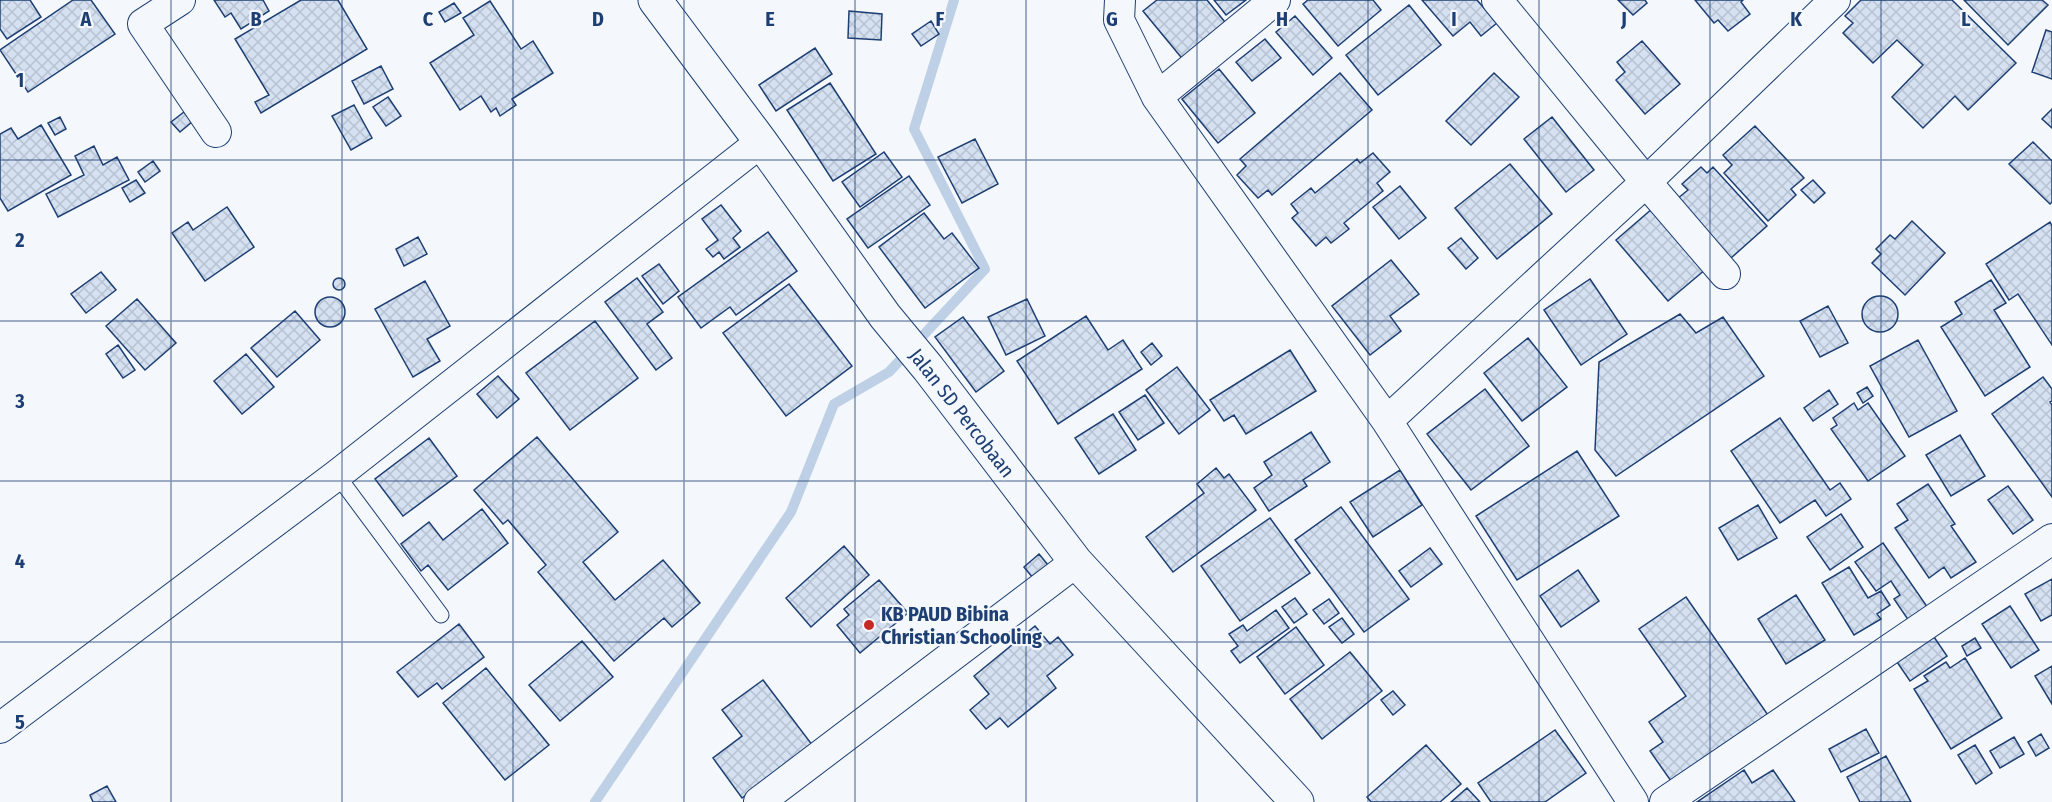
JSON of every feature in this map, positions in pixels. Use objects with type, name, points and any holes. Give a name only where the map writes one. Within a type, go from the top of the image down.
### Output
[{"type":"street","points":[[180,0],[143,24],[216,132]]},
{"type":"street","name":"Jalan SD Percobaan","points":[[655,0],[761,141],[885,316],[928,368],[1076,562],[1297,802]]},
{"type":"street","points":[[1120,0],[1119,20],[1157,97],[1387,421],[1633,802]]},
{"type":"street","points":[[1157,97],[1275,0]]},
{"type":"street","points":[[1497,0],[1725,274]]},
{"type":"street","points":[[1387,421],[1647,182],[1835,0]]},
{"type":"street","points":[[0,728],[337,475],[761,141]]},
{"type":"street","points":[[1665,802],[2052,539]]},
{"type":"street","points":[[759,802],[1076,562]]},
{"type":"lane","points":[[337,475],[441,615]]},
{"type":"building","points":[[0,0],[30,0],[41,17],[7,39],[0,29]]},
{"type":"building","points":[[73,0],[91,0],[115,34],[28,92],[0,50]]},
{"type":"building","points":[[214,0],[263,0],[269,11],[241,29],[231,13],[225,17]]},
{"type":"building","points":[[301,0],[338,0],[367,49],[261,113],[255,102],[269,95],[235,39]]},
{"type":"building","points":[[1157,0],[1207,0],[1229,27],[1185,62],[1143,11]]},
{"type":"building","points":[[1214,0],[1246,0],[1226,15]]},
{"type":"building","points":[[1308,0],[1373,0],[1381,10],[1338,46],[1303,4]]},
{"type":"building","points":[[1422,0],[1477,0],[1497,23],[1481,36],[1470,22],[1453,36]]},
{"type":"building","points":[[1618,0],[1645,0],[1647,3],[1633,15]]},
{"type":"building","points":[[1695,0],[1743,0],[1741,2],[1750,14],[1728,31],[1718,20],[1714,23]]},
{"type":"building","points":[[1861,0],[1952,0],[2016,63],[1968,110],[1955,96],[1923,128],[1892,97],[1923,65],[1897,40],[1873,63],[1843,33],[1853,23],[1845,16]]},
{"type":"building","points":[[1964,0],[2042,0],[2048,5],[2008,45]]},
{"type":"building","points":[[490,1],[521,49],[533,41],[553,73],[512,99],[516,105],[500,116],[496,108],[491,112],[481,96],[460,110],[430,63],[474,35],[463,18]]},
{"type":"building","points":[[454,3],[461,13],[445,22],[439,12]]},
{"type":"building","points":[[1409,5],[1441,45],[1378,95],[1346,55]]},
{"type":"building","points":[[849,11],[882,14],[881,40],[848,38]]},
{"type":"building","points":[[1295,16],[1332,58],[1313,75],[1276,32]]},
{"type":"building","points":[[931,21],[939,34],[921,46],[912,34]]},
{"type":"building","points":[[2046,30],[2052,32],[2052,79],[2032,72]]},
{"type":"building","points":[[1265,39],[1281,58],[1252,81],[1236,62]]},
{"type":"building","points":[[1642,41],[1680,84],[1645,114],[1616,80],[1625,72],[1617,62]]},
{"type":"building","points":[[815,48],[832,74],[776,111],[759,85]]},
{"type":"building","points":[[381,66],[393,89],[364,104],[352,81]]},
{"type":"building","points":[[1219,69],[1255,113],[1218,143],[1182,99]]},
{"type":"building","points":[[1340,73],[1372,110],[1272,195],[1268,190],[1258,198],[1237,175],[1246,166],[1240,159]]},
{"type":"building","points":[[1494,73],[1519,97],[1471,145],[1446,121]]},
{"type":"building","points":[[830,83],[876,154],[833,181],[787,110]]},
{"type":"building","points":[[388,97],[401,116],[386,126],[373,107]]},
{"type":"building","points":[[354,105],[372,138],[351,150],[332,116]]},
{"type":"building","points":[[2052,109],[2052,128],[2042,119]]},
{"type":"building","points":[[184,112],[192,122],[180,132],[171,122]]},
{"type":"building","points":[[60,117],[66,129],[55,135],[48,123]]},
{"type":"building","points":[[1552,117],[1594,170],[1566,192],[1524,139]]},
{"type":"building","points":[[41,125],[71,175],[8,211],[0,198],[0,134],[11,128],[18,139]]},
{"type":"building","points":[[1755,126],[1804,178],[1791,189],[1796,195],[1768,221],[1724,173],[1732,165],[1723,155]]},
{"type":"building","points":[[975,139],[998,184],[962,203],[938,157]]},
{"type":"building","points":[[2033,142],[2052,161],[2052,202],[2050,204],[2009,164]]},
{"type":"building","points":[[94,146],[103,165],[117,157],[129,180],[58,217],[46,194],[84,175],[75,156]]},
{"type":"building","points":[[884,152],[902,177],[860,207],[842,182]]},
{"type":"building","points":[[1373,153],[1390,172],[1377,183],[1383,191],[1344,223],[1349,229],[1331,243],[1326,237],[1316,246],[1292,218],[1298,213],[1291,204],[1311,188],[1315,193],[1357,159],[1360,163]]},
{"type":"building","points":[[153,161],[160,171],[145,182],[138,172]]},
{"type":"building","points":[[1510,164],[1552,214],[1497,259],[1455,208]]},
{"type":"building","points":[[1701,167],[1707,173],[1713,167],[1767,226],[1731,258],[1677,199],[1688,190],[1682,184]]},
{"type":"building","points":[[909,176],[930,205],[868,248],[847,219]]},
{"type":"building","points":[[136,180],[145,193],[130,202],[122,188]]},
{"type":"building","points":[[1813,180],[1825,193],[1814,203],[1801,190]]},
{"type":"building","points":[[1400,186],[1426,218],[1399,239],[1373,207]]},
{"type":"building","points":[[721,205],[741,231],[733,238],[740,247],[724,259],[719,252],[713,257],[706,249],[718,240],[702,219]]},
{"type":"building","points":[[227,207],[254,247],[205,281],[172,233],[188,222],[193,230]]},
{"type":"building","points":[[1653,208],[1706,269],[1668,301],[1616,240]]},
{"type":"building","points":[[924,213],[944,239],[952,233],[979,268],[925,308],[879,247]]},
{"type":"building","points":[[1912,221],[1945,253],[1905,295],[1872,263],[1881,254],[1876,249],[1890,235],[1895,239]]},
{"type":"building","points":[[2050,222],[2052,226],[2052,345],[2018,294],[2009,300],[1986,264]]},
{"type":"building","points":[[768,232],[797,271],[736,315],[730,307],[701,328],[678,297]]},
{"type":"building","points":[[418,237],[427,254],[404,266],[396,249]]},
{"type":"building","points":[[1461,238],[1478,258],[1466,269],[1448,248]]},
{"type":"building","points":[[1391,260],[1419,294],[1390,316],[1401,331],[1370,355],[1332,306]]},
{"type":"building","points":[[659,264],[679,291],[663,304],[642,276]]},
{"type":"building","points":[[101,272],[116,290],[86,313],[71,294]]},
{"type":"building","points":[[341,278],[345,284],[341,290],[337,290],[333,282]]},
{"type":"building","points":[[637,278],[663,312],[647,324],[672,358],[656,370],[605,302]]},
{"type":"building","points":[[1590,279],[1627,334],[1581,365],[1544,310]]},
{"type":"building","points":[[1991,280],[2006,303],[1994,310],[2030,367],[1985,396],[1941,327],[1962,314],[1955,302]]},
{"type":"building","points":[[425,281],[450,326],[427,339],[440,361],[413,377],[375,309]]},
{"type":"building","points":[[789,284],[852,366],[786,416],[723,333]]},
{"type":"building","points":[[1880,296],[1893,301],[1898,314],[1893,327],[1880,332],[1867,327],[1862,314],[1867,301]]},
{"type":"building","points":[[330,297],[341,301],[345,312],[341,323],[330,327],[319,323],[315,312],[319,301]]},
{"type":"building","points":[[137,299],[176,343],[145,370],[106,326]]},
{"type":"building","points":[[1027,299],[1045,336],[1006,355],[988,317]]},
{"type":"building","points":[[1828,306],[1848,343],[1820,357],[1800,321]]},
{"type":"building","points":[[295,311],[320,340],[277,377],[251,348]]},
{"type":"building","points":[[1680,314],[1696,333],[1723,317],[1764,376],[1616,476],[1595,450],[1599,362]]},
{"type":"building","points":[[1086,316],[1108,350],[1123,340],[1142,369],[1058,424],[1017,361]]},
{"type":"building","points":[[963,317],[1004,371],[976,392],[935,337]]},
{"type":"building","points":[[595,321],[638,378],[570,430],[526,373]]},
{"type":"building","points":[[1528,338],[1567,387],[1522,421],[1484,373]]},
{"type":"building","points":[[1918,340],[1957,411],[1909,437],[1870,366]]},
{"type":"building","points":[[1152,343],[1162,356],[1151,365],[1141,352]]},
{"type":"building","points":[[118,345],[135,370],[123,378],[106,354]]},
{"type":"building","points":[[1290,350],[1316,391],[1246,434],[1234,415],[1224,421],[1210,400]]},
{"type":"building","points":[[246,354],[274,387],[242,414],[214,381]]},
{"type":"building","points":[[1177,367],[1210,410],[1179,434],[1146,390]]},
{"type":"building","points":[[498,376],[519,399],[497,418],[477,394]]},
{"type":"building","points":[[2043,377],[2052,389],[2052,401],[2050,402],[2052,405],[2052,497],[1992,414]]},
{"type":"building","points":[[1867,387],[1873,396],[1863,403],[1857,393]]},
{"type":"building","points":[[1485,389],[1529,446],[1471,490],[1427,434]]},
{"type":"building","points":[[1829,390],[1838,404],[1813,421],[1804,408]]},
{"type":"building","points":[[1145,395],[1164,423],[1138,440],[1119,412]]},
{"type":"building","points":[[1854,403],[1858,410],[1868,403],[1905,456],[1868,481],[1831,429],[1837,425],[1833,418]]},
{"type":"building","points":[[1113,414],[1136,450],[1099,474],[1075,438]]},
{"type":"building","points":[[1780,418],[1830,490],[1840,483],[1851,499],[1826,516],[1815,500],[1780,523],[1731,451]]},
{"type":"building","points":[[1311,432],[1330,462],[1303,480],[1307,486],[1269,511],[1254,488],[1272,475],[1264,462]]},
{"type":"building","points":[[1960,435],[1985,476],[1951,496],[1926,455]]},
{"type":"building","points":[[537,437],[618,532],[583,562],[615,600],[663,560],[700,603],[672,627],[664,618],[614,661],[538,572],[546,565],[508,520],[503,524],[474,490]]},
{"type":"building","points":[[429,438],[457,476],[403,516],[375,479]]},
{"type":"building","points":[[1577,451],[1619,516],[1517,580],[1476,516]]},
{"type":"building","points":[[1216,468],[1224,478],[1229,474],[1256,510],[1173,572],[1146,537],[1204,493],[1197,484]]},
{"type":"building","points":[[1400,470],[1422,505],[1373,537],[1350,502]]},
{"type":"building","points":[[1928,484],[1955,524],[1951,526],[1976,562],[1951,578],[1944,567],[1929,578],[1895,528],[1908,520],[1897,504]]},
{"type":"building","points":[[2008,486],[2033,520],[2013,534],[1988,500]]},
{"type":"building","points":[[1758,505],[1777,538],[1738,560],[1719,528]]},
{"type":"building","points":[[1341,507],[1409,599],[1364,632],[1295,540]]},
{"type":"building","points":[[482,509],[508,543],[448,590],[428,565],[421,571],[401,544],[429,522],[443,540]]},
{"type":"building","points":[[1841,514],[1863,547],[1830,570],[1807,537]]},
{"type":"building","points":[[1270,518],[1310,573],[1240,621],[1201,566]]},
{"type":"building","points":[[1883,543],[1928,608],[1909,621],[1894,599],[1900,595],[1891,581],[1876,591],[1855,562]]},
{"type":"building","points":[[844,546],[869,575],[811,627],[786,598]]},
{"type":"building","points":[[1430,548],[1442,564],[1411,587],[1399,571]]},
{"type":"building","points":[[1039,554],[1048,565],[1033,578],[1024,567]]},
{"type":"building","points":[[1849,567],[1868,598],[1881,591],[1890,605],[1877,614],[1881,619],[1854,635],[1822,583]]},
{"type":"building","points":[[1578,570],[1599,601],[1561,627],[1540,596]]},
{"type":"building","points":[[2052,579],[2052,615],[2041,621],[2025,594]]},
{"type":"building","points":[[879,580],[908,613],[860,653],[837,625],[849,615],[844,609]]},
{"type":"building","points":[[1796,595],[1825,640],[1786,664],[1758,619]]},
{"type":"building","points":[[1686,597],[1768,715],[1671,781],[1650,751],[1663,742],[1649,722],[1686,696],[1639,629]]},
{"type":"building","points":[[1295,598],[1307,614],[1294,623],[1282,607]]},
{"type":"building","points":[[1329,599],[1339,613],[1324,624],[1313,610]]},
{"type":"building","points":[[2010,606],[2039,650],[2011,668],[1982,624]]},
{"type":"building","points":[[1276,610],[1289,628],[1240,663],[1231,651],[1238,646],[1229,634],[1243,625],[1247,631]]},
{"type":"building","points":[[1342,618],[1354,634],[1342,643],[1329,627]]},
{"type":"building","points":[[459,624],[484,657],[442,689],[437,683],[418,697],[397,672]]},
{"type":"building","points":[[1035,626],[1050,644],[1058,637],[1073,655],[1047,676],[1056,688],[1008,727],[1000,718],[986,729],[970,710],[989,694],[974,676]]},
{"type":"building","points":[[1296,627],[1324,665],[1285,694],[1257,657]]},
{"type":"building","points":[[1934,637],[1947,656],[1910,681],[1897,662]]},
{"type":"building","points":[[1975,638],[1981,648],[1967,656],[1962,646]]},
{"type":"building","points":[[582,641],[613,677],[560,721],[529,685]]},
{"type":"building","points":[[1350,652],[1382,691],[1322,739],[1290,699]]},
{"type":"building","points":[[1965,658],[2002,718],[1951,749],[1914,689],[1928,681],[1924,676],[1946,662],[1950,668]]},
{"type":"building","points":[[2052,666],[2052,704],[2035,676]]},
{"type":"building","points":[[486,668],[549,745],[505,780],[443,703]]},
{"type":"building","points":[[763,680],[813,746],[742,798],[713,758],[742,736],[722,710]]},
{"type":"building","points":[[1393,691],[1405,705],[1393,715],[1381,700]]},
{"type":"building","points":[[1866,729],[1879,753],[1841,772],[1829,749]]},
{"type":"building","points":[[1555,730],[1586,773],[1545,802],[1491,802],[1478,783]]},
{"type":"building","points":[[2041,734],[2049,748],[2036,756],[2028,742]]},
{"type":"building","points":[[2014,737],[2024,754],[2000,768],[1990,751]]},
{"type":"building","points":[[1426,745],[1461,784],[1440,802],[1371,802],[1367,797]]},
{"type":"building","points":[[1975,745],[1992,773],[1976,784],[1958,755]]},
{"type":"building","points":[[1886,756],[1911,802],[1860,802],[1847,777]]},
{"type":"building","points":[[1744,770],[1752,783],[1773,770],[1795,802],[1697,802]]},
{"type":"building","points":[[107,786],[116,802],[93,802],[90,795]]},
{"type":"building","points":[[1467,788],[1480,802],[1451,802]]},
{"type":"waterway","points":[[595,802],[791,512],[834,404],[889,372],[985,269],[914,129],[954,0]]},
{"type":"place","name":"KB PAUD Bibina Christian Schooling","points":[[869,625]]}]
